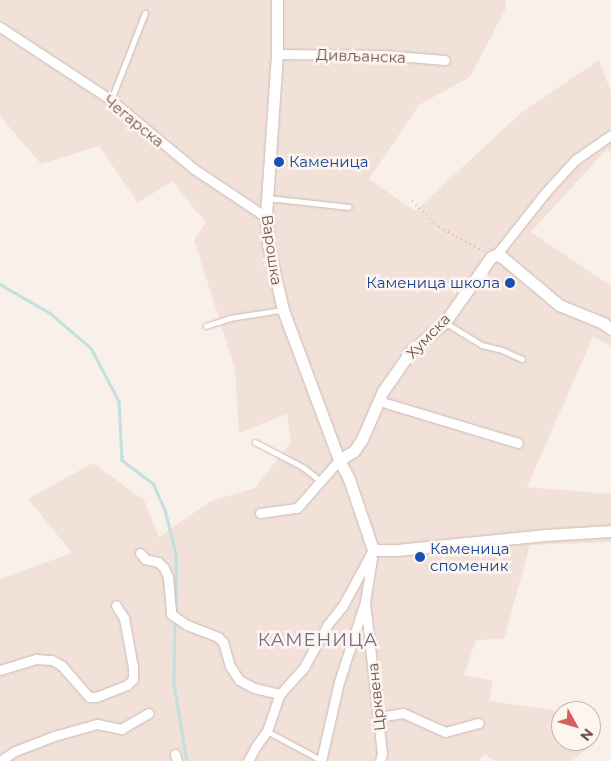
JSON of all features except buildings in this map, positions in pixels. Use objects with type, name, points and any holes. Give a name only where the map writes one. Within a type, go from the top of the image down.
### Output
[{"type":"street","name":"Варошка","points":[[277,0],[277,54],[266,217],[268,245],[283,310],[339,460]]},
{"type":"street","name":"Чегарска","points":[[0,28],[111,100],[194,169],[266,217]]},
{"type":"street","name":"Дивљанска","points":[[277,54],[383,55],[446,60]]},
{"type":"street","name":"Хумска","points":[[339,460],[354,451],[362,439],[379,401],[411,350],[444,322],[493,256],[575,160],[611,135]]},
{"type":"street","points":[[493,256],[509,262],[559,305],[603,323],[611,329]]},
{"type":"street","points":[[379,401],[518,442]]},
{"type":"street","points":[[260,514],[297,508],[339,460]]},
{"type":"street","name":"Црквена","points":[[339,460],[349,479],[373,550],[365,602],[382,753],[380,761]]},
{"type":"street","points":[[248,761],[267,731],[280,694],[304,667],[318,645],[328,624],[342,607],[358,580],[373,550],[397,550],[545,535],[611,531]]},
{"type":"street","points":[[140,553],[145,560],[158,562],[164,568],[168,576],[171,614],[187,625],[218,637],[222,642],[230,666],[239,680],[254,688],[280,694]]},
{"type":"street","points":[[321,761],[339,682],[365,602]]},
{"type":"street","points":[[0,670],[36,659],[52,660],[62,666],[89,697],[96,697],[120,688],[133,680],[133,667],[124,618],[116,606]]},
{"type":"street","points":[[0,760],[15,751],[54,736],[97,724],[121,729],[149,713]]},
{"type":"street","points":[[378,717],[403,713],[445,732],[479,723]]},
{"type":"lane","points":[[111,100],[145,13]]},
{"type":"lane","points":[[267,198],[348,208]]},
{"type":"lane","points":[[206,326],[230,318],[283,310]]},
{"type":"lane","points":[[444,322],[482,345],[502,350],[522,359]]},
{"type":"lane","points":[[255,442],[303,467],[321,481]]},
{"type":"lane","points":[[267,731],[321,761]]},
{"type":"path","points":[[412,201],[439,227],[493,256]]},
{"type":"shaded area","points":[[0,0],[505,0],[506,8],[470,77],[419,105],[369,179],[415,211],[522,112],[599,60],[611,92],[611,155],[607,149],[531,232],[611,286],[611,346],[593,337],[527,487],[611,494],[611,542],[530,545],[504,639],[476,640],[464,675],[493,681],[489,701],[551,710],[551,751],[583,751],[572,761],[495,761],[485,755],[478,761],[0,761],[0,579],[72,553],[28,499],[93,463],[144,500],[159,537],[211,501],[255,488],[291,442],[287,414],[239,433],[235,369],[194,240],[206,223],[172,181],[138,203],[99,146],[41,164],[0,116]]},
{"type":"waterway","points":[[0,284],[50,313],[91,348],[119,401],[122,460],[153,483],[165,510],[176,553],[176,613]]},
{"type":"waterway","points":[[175,620],[174,685],[187,761]]},
{"type":"place","name":"Каменица","points":[[279,162]]},
{"type":"place","name":"Каменица школа","points":[[510,283]]},
{"type":"place","name":"Каменица споменик","points":[[420,557]]},
{"type":"district","name":"КАМЕНИЦА","points":[[318,640]]}]
